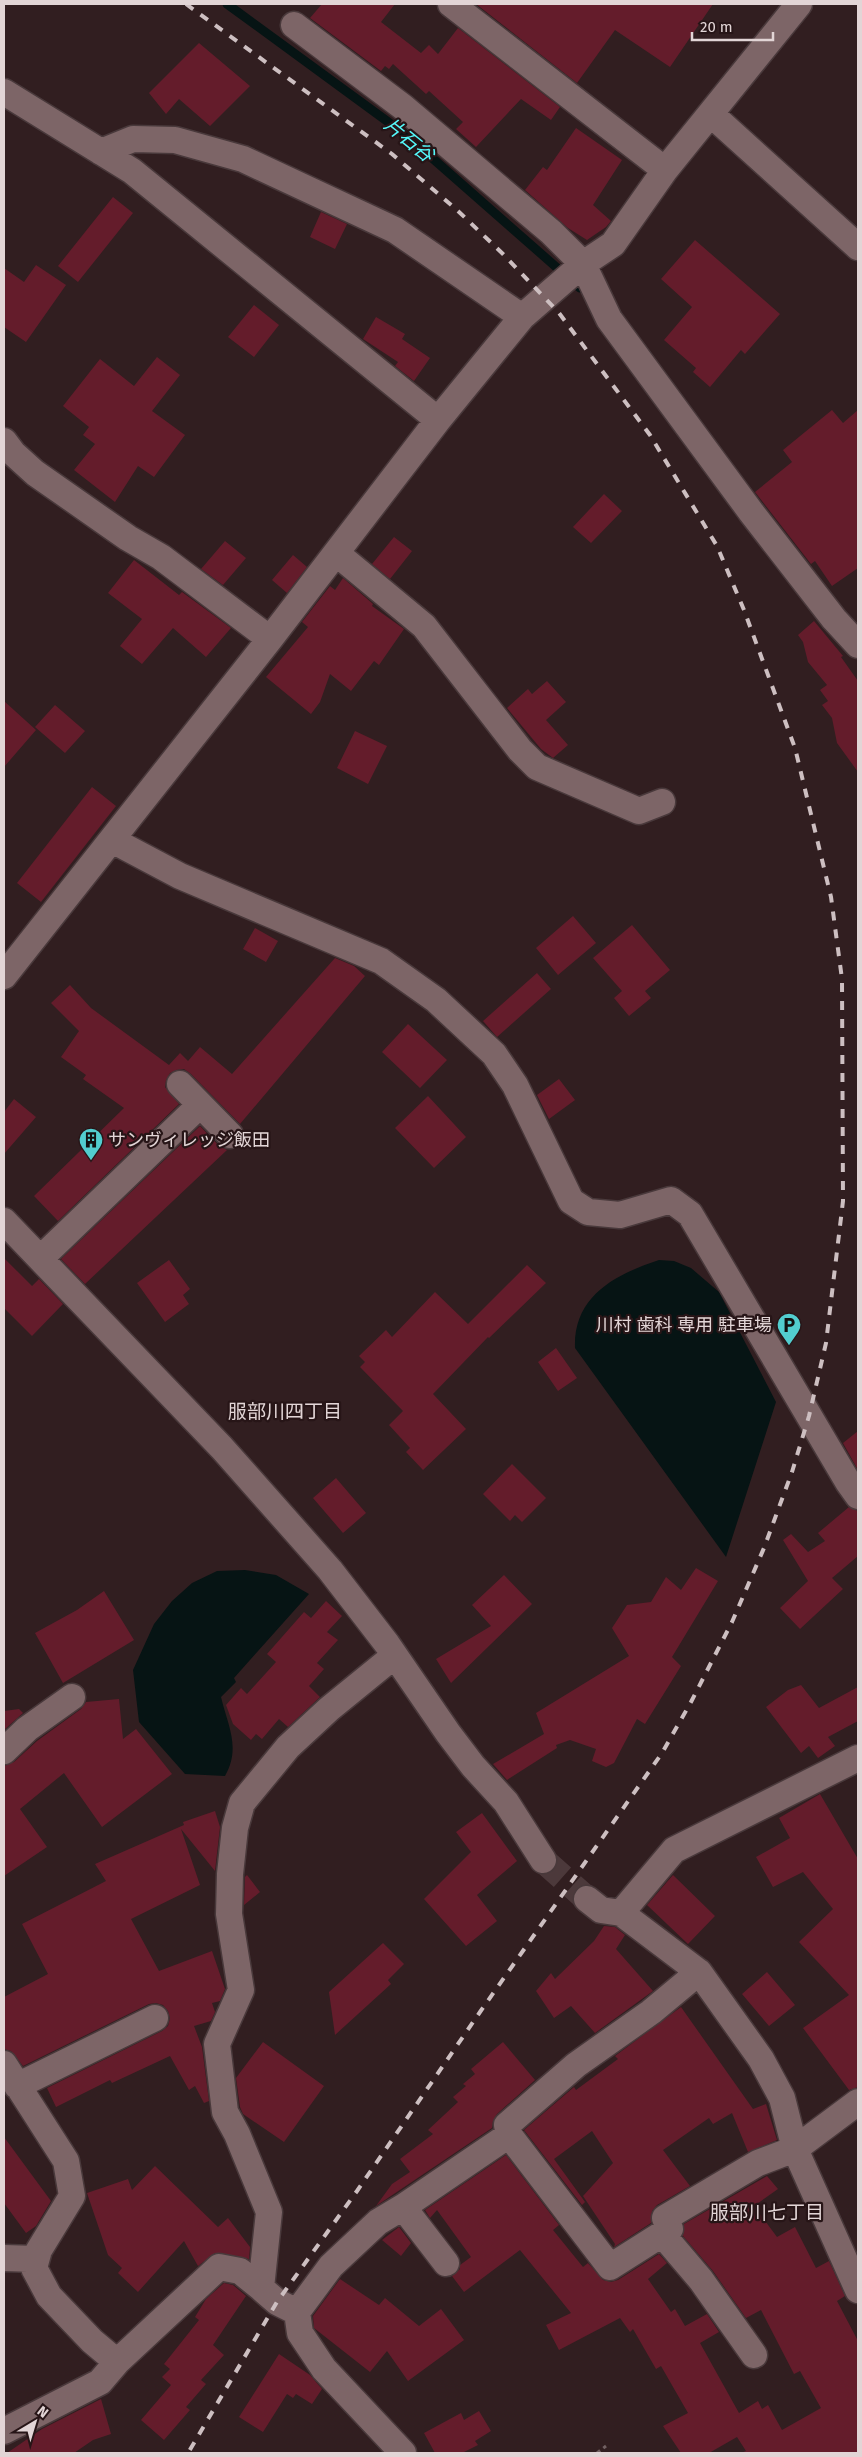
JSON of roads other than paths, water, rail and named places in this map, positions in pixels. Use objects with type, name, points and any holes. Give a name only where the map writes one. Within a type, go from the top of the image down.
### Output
[{"type":"street","points":[[451,4],[665,170]]},
{"type":"street","points":[[4,976],[270,639],[438,420],[522,317],[583,264],[613,244],[665,170],[712,115],[799,4]]},
{"type":"street","points":[[294,25],[403,107],[551,232],[583,264],[615,327],[757,520],[834,619],[858,644]]},
{"type":"street","points":[[4,92],[132,171],[438,420]]},
{"type":"street","points":[[712,115],[858,247]]},
{"type":"street","points":[[101,152],[133,139],[175,140],[243,159],[395,230],[522,317]]},
{"type":"street","points":[[4,441],[13,453],[35,474],[128,538],[161,557],[270,639]]},
{"type":"street","points":[[336,553],[424,626],[520,750],[537,767],[639,812],[662,802]]},
{"type":"street","points":[[112,840],[180,876],[381,961],[436,1000],[494,1054],[515,1084],[570,1201],[588,1212],[620,1215],[670,1200],[690,1214],[858,1496]]},
{"type":"street","points":[[180,1084],[230,1135]]},
{"type":"street","points":[[41,1258],[200,1105]]},
{"type":"street","points":[[4,1221],[222,1448],[324,1563],[468,1759],[506,1802],[543,1860]]},
{"type":"street","points":[[261,2288],[269,2212],[237,2134],[225,2112],[218,2044],[240,1990],[229,1914],[230,1874],[236,1828],[242,1803],[288,1747],[329,1709],[394,1656]]},
{"type":"street","points":[[4,1751],[28,1729],[72,1696]]},
{"type":"street","points":[[621,1913],[674,1850],[858,1758]]},
{"type":"street","points":[[587,1899],[601,1910],[621,1913],[699,1972],[761,2058],[782,2098],[795,2149],[858,2290]]},
{"type":"street","points":[[699,1972],[651,2012],[576,2065],[508,2125],[509,2135],[610,2267],[670,2229],[665,2218],[758,2163],[795,2149],[858,2102]]},
{"type":"street","points":[[17,2086],[155,2018]]},
{"type":"street","points":[[4,2064],[66,2161],[72,2196],[39,2250],[34,2268],[50,2296],[92,2341],[117,2362]]},
{"type":"street","points":[[403,2453],[324,2369],[300,2334],[297,2312],[331,2266],[378,2222],[509,2135]]},
{"type":"street","points":[[403,2207],[446,2263]]},
{"type":"street","points":[[662,2234],[701,2280],[754,2355]]},
{"type":"street","points":[[4,2258],[36,2259]]},
{"type":"street","points":[[4,2431],[100,2382],[117,2362],[219,2267],[240,2271],[277,2302],[297,2312]]},
{"type":"waterway","name":"片石谷","points":[[227,4],[406,135],[580,288]]},
{"type":"tunnel","points":[[543,1860],[587,1899]]},
{"type":"railway","points":[[186,4],[392,154],[457,210],[503,254],[559,313],[650,435],[717,546],[744,610],[795,748],[831,897],[842,979],[843,1201],[826,1343],[809,1416],[792,1472],[764,1548],[732,1622],[691,1702],[662,1753],[357,2191],[277,2302],[188,2453]]},
{"type":"place","name":"サンヴィレッジ飯田","points":[[91,1161]]},
{"type":"place","name":"川村 歯科 専用 駐車場","points":[[789,1346]]},
{"type":"district","name":"服部川四丁目","points":[[285,1411]]},
{"type":"district","name":"服部川七丁目","points":[[767,2212]]}]
